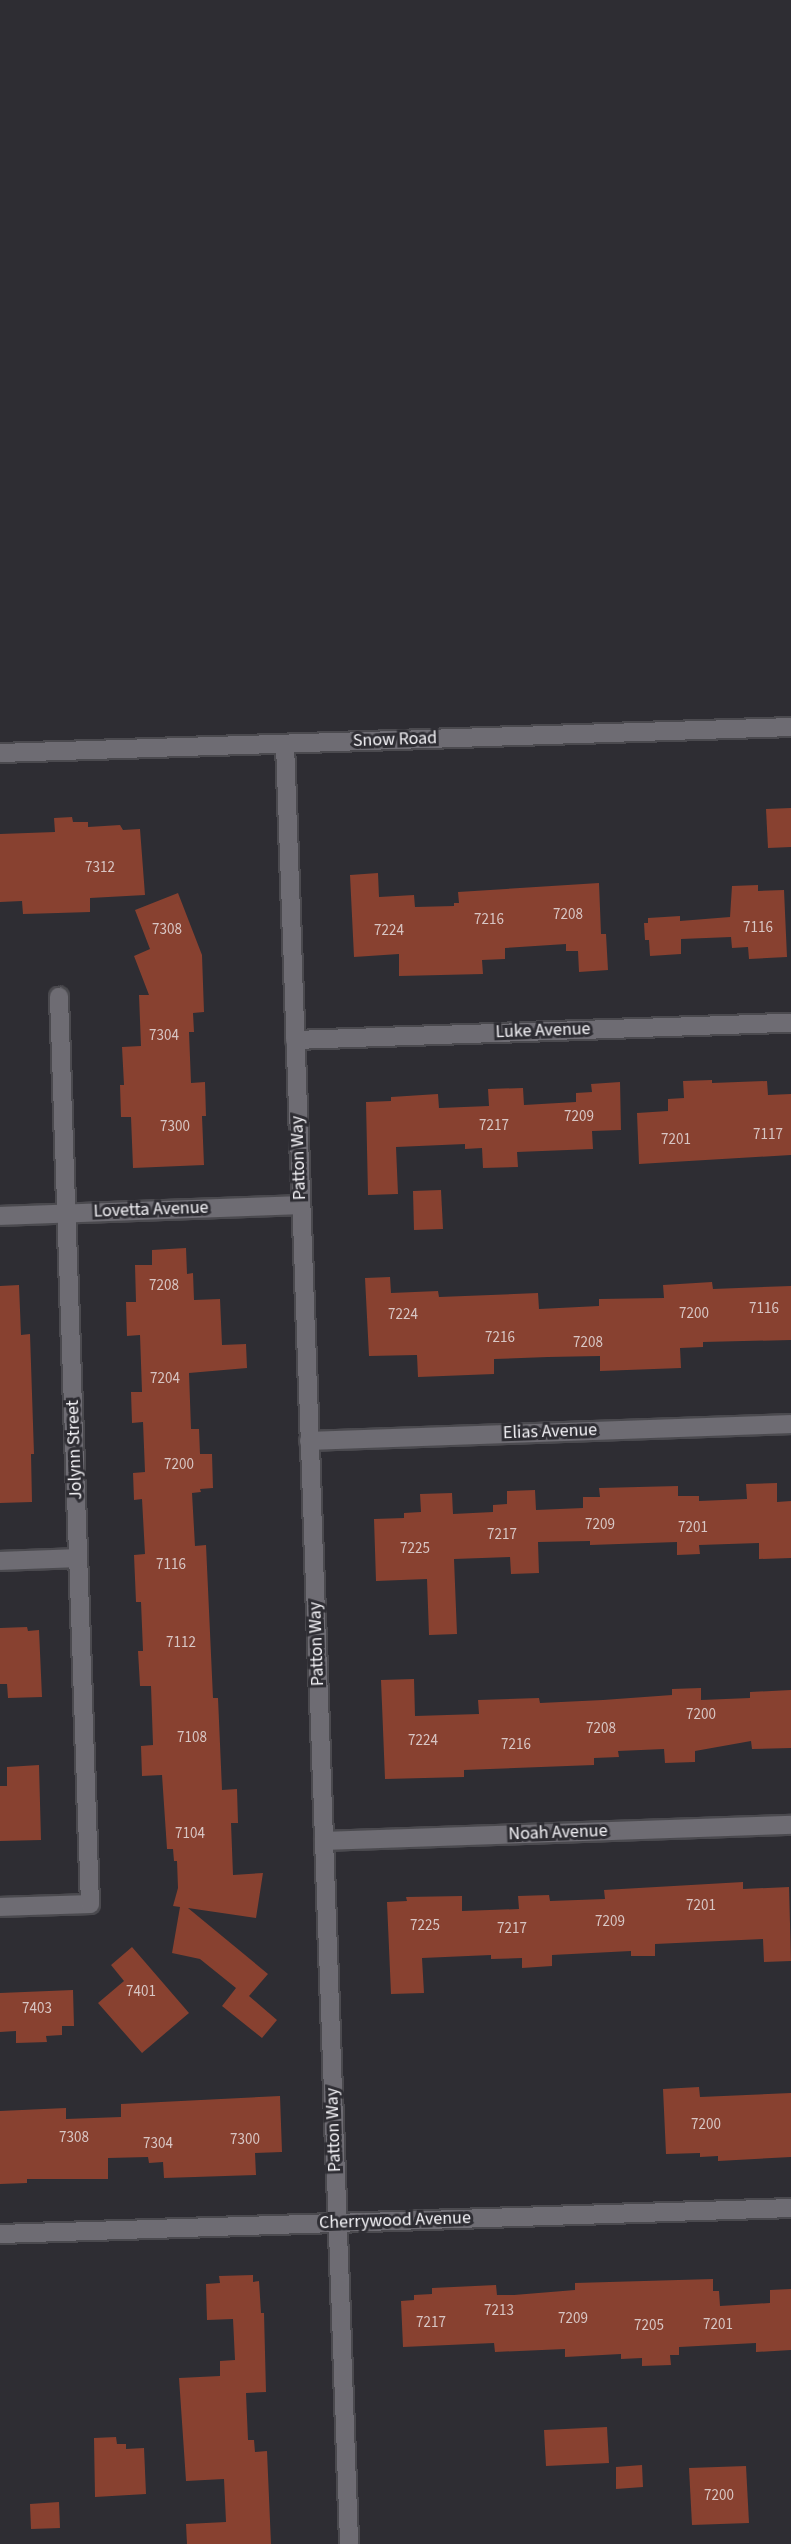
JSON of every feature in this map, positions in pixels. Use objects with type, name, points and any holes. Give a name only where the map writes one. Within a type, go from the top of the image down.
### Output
[{"type":"street","name":"Snow Road","points":[[0,753],[791,727]]},
{"type":"street","name":"Patton Way","points":[[285,744],[349,2544]]},
{"type":"street","name":"Jolynn Street","points":[[0,1906],[90,1904],[59,997]]},
{"type":"street","name":"Luke Avenue","points":[[295,1040],[791,1023]]},
{"type":"street","name":"Lovetta Avenue","points":[[0,1216],[301,1206]]},
{"type":"street","name":"Elias Avenue","points":[[309,1441],[791,1424]]},
{"type":"street","points":[[0,1561],[78,1558]]},
{"type":"street","name":"Noah Avenue","points":[[324,1841],[791,1825]]},
{"type":"street","name":"Cherrywood Avenue","points":[[0,2234],[791,2208]]},
{"type":"building","points":[[791,808],[791,847],[768,848],[766,809]]},
{"type":"building","points":[[72,817],[73,822],[88,822],[88,827],[120,825],[123,830],[140,829],[145,895],[90,898],[90,912],[23,914],[22,901],[0,902],[0,834],[55,832],[54,818]]},
{"type":"building","points":[[378,873],[379,897],[414,895],[415,907],[454,906],[454,903],[459,903],[458,892],[599,883],[601,934],[606,934],[608,970],[579,972],[578,951],[566,951],[566,944],[505,948],[505,959],[482,960],[483,974],[399,976],[399,954],[354,957],[350,875]]},
{"type":"building","points":[[758,885],[758,891],[784,890],[787,957],[749,959],[748,947],[732,948],[731,937],[681,939],[681,954],[650,956],[649,940],[645,940],[644,923],[648,923],[648,918],[680,916],[680,921],[730,917],[732,886]]},
{"type":"building","points":[[178,893],[202,955],[204,1012],[193,1013],[194,1032],[189,1032],[191,1083],[205,1082],[206,1116],[202,1116],[204,1165],[133,1168],[131,1117],[121,1117],[120,1085],[124,1085],[122,1047],[141,1046],[139,995],[149,995],[134,956],[150,949],[135,910]]},
{"type":"building","points":[[712,1080],[712,1083],[767,1081],[768,1095],[791,1094],[791,1155],[639,1164],[637,1113],[668,1111],[668,1099],[684,1098],[683,1081]]},
{"type":"building","points":[[620,1082],[621,1130],[592,1131],[593,1149],[517,1152],[518,1167],[483,1168],[482,1148],[465,1149],[465,1144],[396,1147],[398,1194],[368,1195],[366,1102],[391,1101],[391,1097],[438,1094],[439,1108],[489,1106],[488,1089],[523,1088],[524,1105],[576,1102],[576,1093],[592,1092],[591,1084]]},
{"type":"building","points":[[441,1190],[443,1229],[414,1230],[413,1191]]},
{"type":"building","points":[[186,1248],[187,1274],[193,1273],[194,1300],[220,1299],[222,1345],[246,1344],[247,1368],[189,1373],[191,1429],[199,1429],[200,1454],[212,1454],[213,1488],[200,1489],[201,1492],[192,1493],[195,1546],[206,1545],[213,1698],[218,1698],[222,1790],[237,1789],[238,1823],[231,1823],[233,1875],[263,1873],[256,1918],[188,1908],[268,1974],[249,1996],[277,2020],[262,2038],[222,2006],[236,1988],[200,1959],[172,1953],[180,1907],[173,1906],[178,1888],[177,1861],[174,1861],[173,1849],[167,1849],[162,1775],[142,1776],[141,1746],[153,1745],[151,1686],[140,1686],[138,1651],[143,1651],[141,1602],[136,1602],[134,1555],[145,1554],[142,1499],[134,1500],[133,1473],[145,1472],[143,1422],[132,1423],[131,1392],[142,1392],[140,1335],[127,1336],[126,1302],[136,1302],[135,1265],[152,1265],[152,1250]]},
{"type":"building","points":[[390,1277],[391,1293],[438,1291],[439,1297],[538,1293],[539,1309],[599,1306],[599,1299],[664,1298],[663,1285],[712,1282],[713,1289],[791,1286],[791,1340],[703,1342],[703,1347],[680,1348],[681,1368],[600,1371],[600,1356],[548,1357],[494,1359],[494,1374],[418,1377],[417,1355],[369,1356],[365,1278]]},
{"type":"building","points":[[19,1285],[21,1335],[30,1334],[34,1454],[31,1454],[32,1502],[0,1503],[0,1286]]},
{"type":"building","points":[[777,1483],[777,1502],[791,1501],[791,1558],[759,1559],[759,1543],[699,1545],[700,1554],[677,1555],[677,1542],[590,1545],[590,1541],[538,1542],[539,1573],[511,1574],[510,1557],[454,1559],[457,1634],[429,1635],[427,1579],[376,1581],[374,1519],[404,1518],[404,1513],[421,1512],[420,1494],[452,1493],[453,1514],[493,1512],[493,1505],[507,1504],[507,1491],[535,1490],[536,1510],[583,1508],[583,1497],[600,1497],[599,1488],[678,1486],[678,1496],[699,1496],[699,1501],[747,1499],[746,1484]]},
{"type":"building","points":[[27,1627],[28,1631],[39,1630],[42,1697],[8,1698],[7,1684],[0,1684],[0,1628]]},
{"type":"building","points":[[414,1679],[415,1716],[479,1714],[478,1700],[539,1698],[540,1703],[603,1700],[672,1695],[672,1689],[701,1688],[701,1700],[750,1698],[750,1692],[791,1690],[791,1748],[752,1749],[751,1741],[695,1751],[695,1762],[665,1763],[664,1749],[618,1751],[619,1757],[594,1758],[594,1765],[464,1770],[464,1777],[385,1779],[381,1680]]},
{"type":"building","points":[[39,1765],[41,1840],[0,1841],[0,1786],[7,1786],[7,1767]]},
{"type":"building","points":[[743,1882],[743,1889],[789,1887],[791,1961],[764,1962],[763,1939],[655,1944],[655,1956],[631,1956],[631,1951],[552,1955],[552,1966],[522,1968],[522,1958],[491,1959],[491,1955],[422,1958],[424,1993],[391,1994],[387,1902],[407,1901],[406,1897],[462,1896],[462,1911],[519,1909],[518,1896],[549,1895],[550,1901],[605,1899],[604,1890]]},
{"type":"building","points":[[132,1947],[189,2013],[142,2053],[98,2003],[124,1981],[111,1965]]},
{"type":"building","points":[[73,1990],[74,2026],[62,2026],[62,2035],[46,2036],[47,2042],[16,2043],[16,2031],[0,2032],[0,1993]]},
{"type":"building","points":[[699,2087],[700,2097],[791,2093],[791,2157],[718,2161],[718,2156],[700,2157],[700,2153],[666,2154],[663,2089]]},
{"type":"building","points":[[280,2096],[282,2152],[255,2153],[256,2175],[164,2178],[163,2162],[149,2163],[148,2157],[108,2158],[108,2179],[27,2179],[27,2183],[0,2184],[0,2111],[66,2108],[66,2119],[121,2117],[121,2104]]},
{"type":"building","points":[[253,2275],[253,2282],[259,2281],[261,2313],[264,2313],[266,2392],[246,2393],[248,2440],[254,2440],[255,2452],[267,2451],[271,2544],[187,2544],[186,2524],[226,2522],[224,2479],[186,2481],[179,2378],[220,2376],[220,2361],[235,2360],[233,2319],[207,2320],[206,2284],[220,2283],[219,2276]]},
{"type":"building","points":[[713,2279],[713,2291],[719,2291],[720,2306],[770,2303],[770,2290],[791,2289],[791,2350],[756,2352],[756,2343],[679,2347],[679,2355],[670,2355],[671,2365],[642,2366],[642,2358],[621,2359],[621,2354],[565,2357],[565,2349],[495,2352],[494,2343],[403,2347],[401,2301],[414,2300],[414,2295],[432,2294],[432,2288],[496,2285],[497,2295],[514,2295],[575,2290],[575,2283]]},
{"type":"building","points":[[607,2427],[609,2463],[546,2466],[544,2430]]},
{"type":"building","points":[[116,2437],[117,2444],[126,2444],[126,2449],[144,2448],[146,2494],[95,2497],[94,2438]]},
{"type":"building","points":[[642,2465],[643,2487],[616,2489],[616,2467]]},
{"type":"building","points":[[746,2466],[749,2523],[692,2525],[689,2468]]},
{"type":"building","points":[[59,2502],[60,2528],[31,2529],[30,2504]]}]
